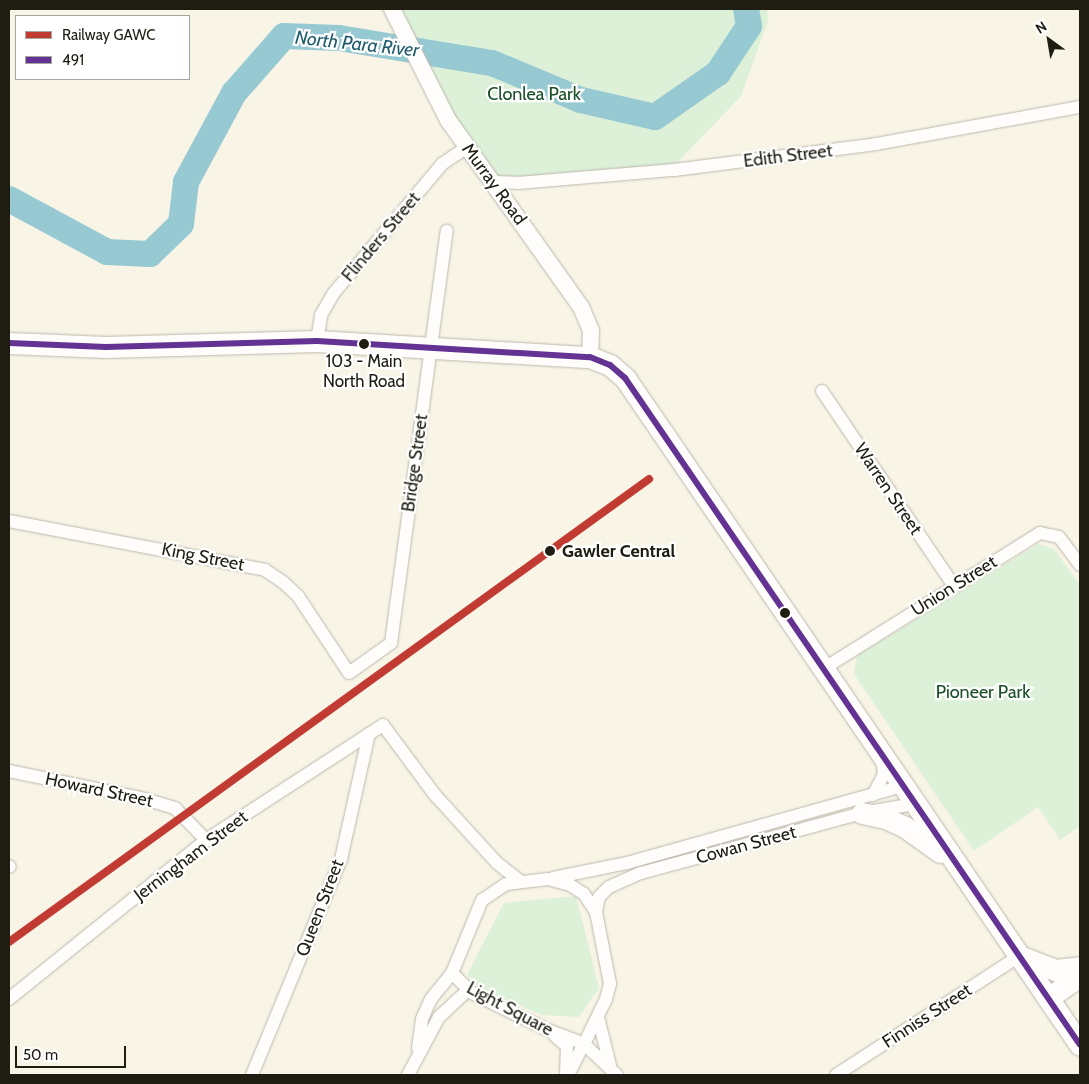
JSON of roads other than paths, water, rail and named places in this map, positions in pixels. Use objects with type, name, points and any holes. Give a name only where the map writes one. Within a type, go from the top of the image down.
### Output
[{"type":"main road","points":[[9,343],[106,347],[317,342],[590,357],[610,364],[625,378],[1051,1003],[1079,1036]]},
{"type":"main road","points":[[862,813],[885,818],[909,829],[954,862]]},
{"type":"main road","points":[[1019,956],[1056,970],[1080,968]]},
{"type":"main road","points":[[1051,1003],[1074,980],[1080,968]]},
{"type":"main road","points":[[1051,1003],[1080,988]]},
{"type":"street","name":"Murray Road","points":[[392,10],[448,120],[494,182],[581,307],[591,330],[590,357]]},
{"type":"street","name":"Edith Street","points":[[494,182],[518,183],[694,168],[876,144],[1080,108]]},
{"type":"street","name":"Flinders Street","points":[[317,342],[321,315],[333,294],[442,164],[467,147]]},
{"type":"street","name":"Bridge Street","points":[[349,674],[391,643],[447,231]]},
{"type":"street","name":"Warren Street","points":[[822,391],[954,586]]},
{"type":"street","name":"King Street","points":[[9,521],[265,570],[298,596],[349,674]]},
{"type":"street","name":"Union Street","points":[[823,669],[1040,533],[1059,537],[1080,565]]},
{"type":"street","name":"Jerningham Street","points":[[9,998],[206,840],[382,725],[421,778],[497,863],[519,880]]},
{"type":"street","name":"Queen Street","points":[[252,1075],[341,859],[368,734]]},
{"type":"street","points":[[873,795],[884,774],[882,757]]},
{"type":"street","name":"Howard Street","points":[[9,771],[145,799],[175,808],[206,840]]},
{"type":"street","name":"Cowan Street","points":[[548,879],[627,863],[902,786]]},
{"type":"street","name":"Cowan Street","points":[[596,912],[599,897],[609,887],[641,873],[862,813],[914,804]]},
{"type":"street","name":"Light Square","points":[[548,879],[578,889],[596,912],[610,972],[606,999],[584,1044],[548,1030],[467,990],[452,973],[482,900],[506,884],[519,880],[548,879]]},
{"type":"street","name":"Finniss Street","points":[[836,1075],[1019,956]]},
{"type":"street","points":[[418,1053],[422,1019],[431,999],[452,973]]},
{"type":"street","points":[[408,1075],[439,1016],[467,990]]},
{"type":"street","points":[[598,1017],[614,1070]]},
{"type":"street","points":[[548,1030],[567,1046],[568,1065],[566,1075]]},
{"type":"street","points":[[566,1075],[584,1044],[614,1070]]},
{"type":"waterway","name":"North Para River","points":[[9,199],[107,252],[150,254],[181,224],[186,182],[234,93],[284,36],[339,38],[492,63],[581,100],[655,117],[718,73],[749,26],[746,9]]},
{"type":"rail line","name":"GAWC","points":[[9,942],[649,479]]},
{"type":"place","name":"103 - Main North Road","points":[[364,344]]},
{"type":"place","name":"Gawler Central","points":[[550,551]]},
{"type":"park label","name":"Clonlea Park","points":[[534,94]]},
{"type":"park label","name":"Pioneer Park","points":[[983,692]]}]
